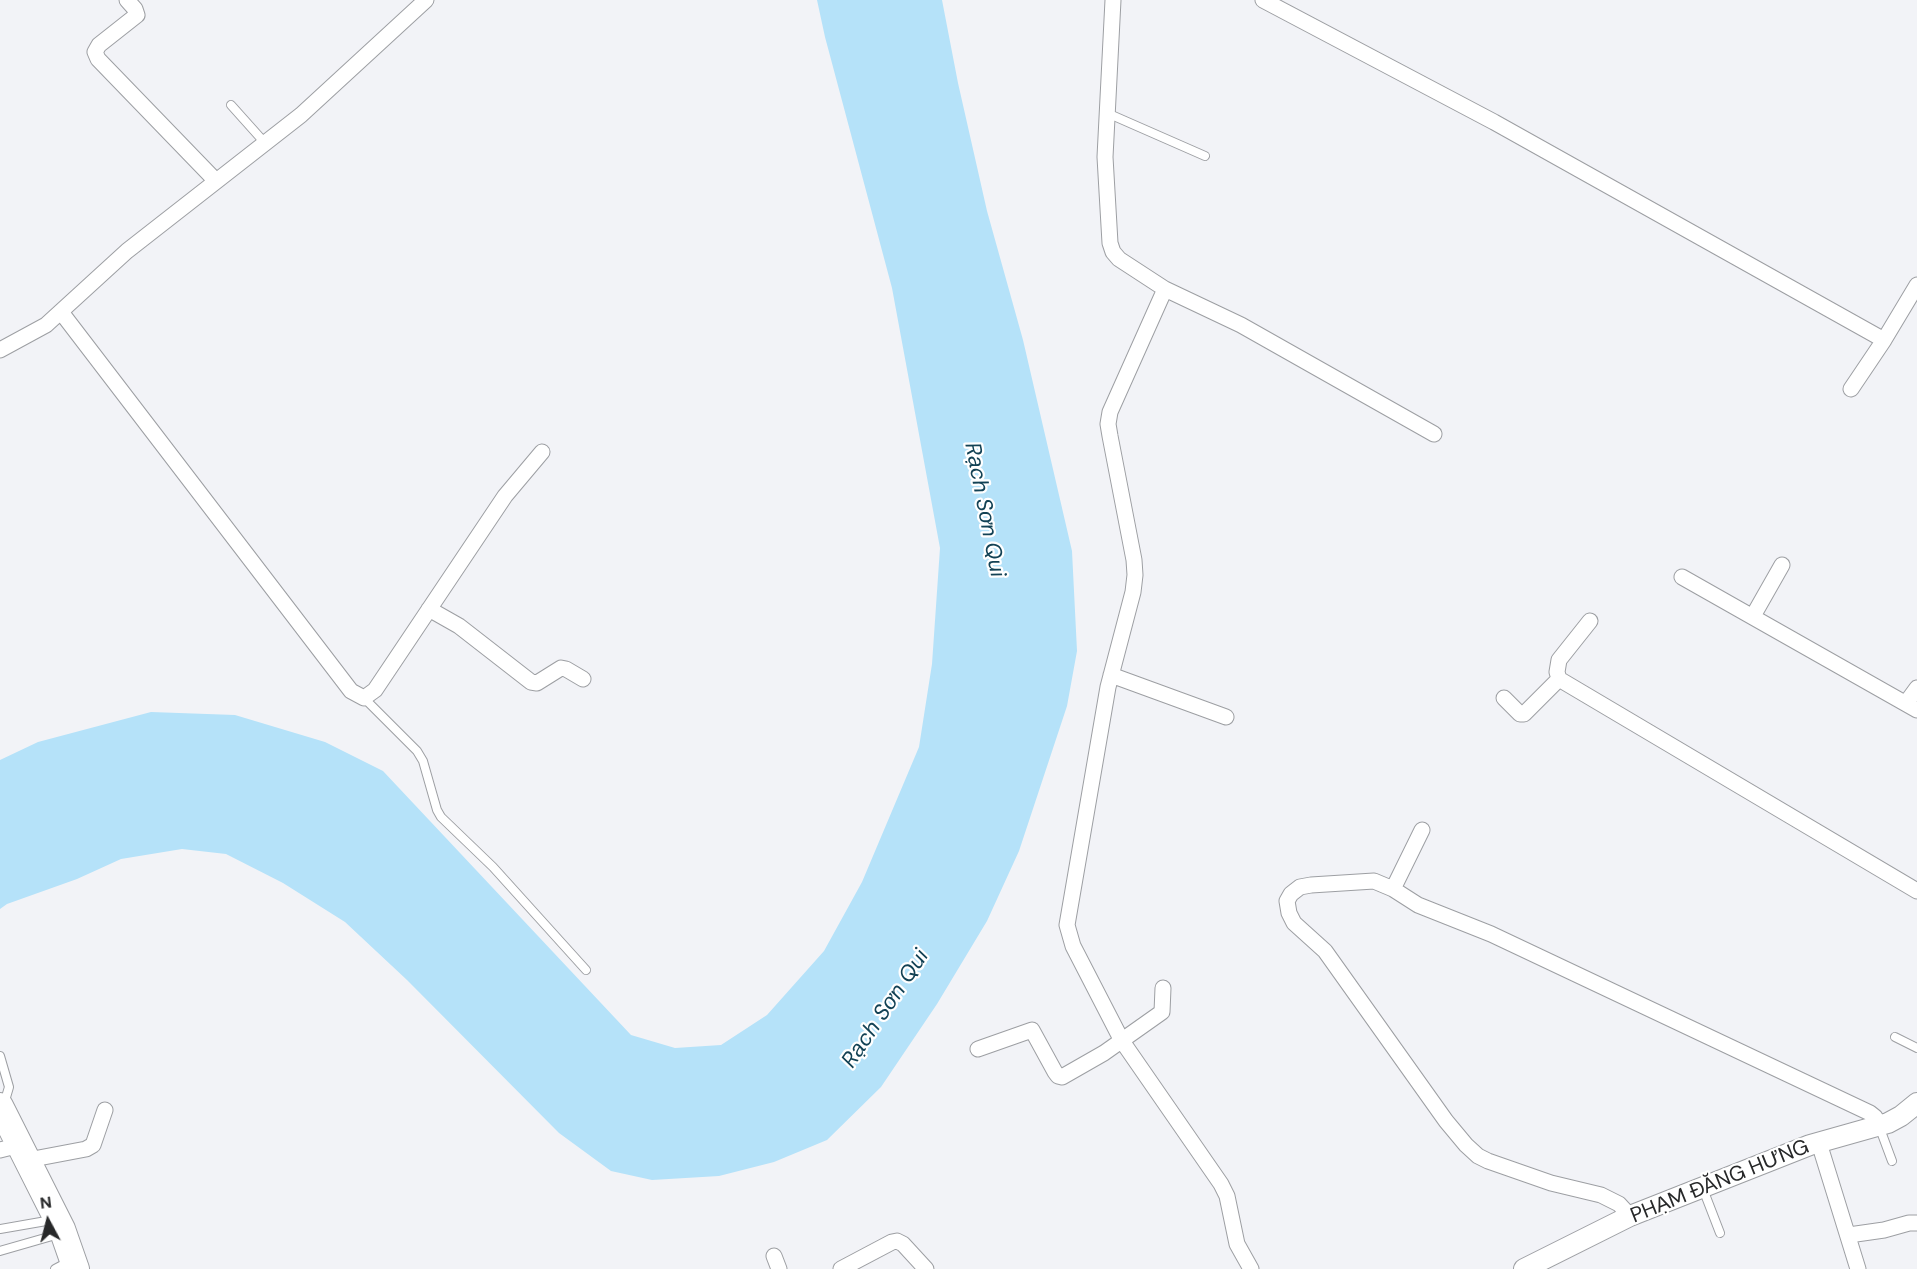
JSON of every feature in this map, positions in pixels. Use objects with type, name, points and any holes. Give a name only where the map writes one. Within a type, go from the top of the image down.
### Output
[{"type":"highway","points":[[1,1108],[16,1152],[61,1226],[68,1266]]},
{"type":"street","points":[[127,0],[137,15],[99,45],[95,52],[98,59],[216,181]]},
{"type":"street","points":[[0,350],[46,325],[127,251],[312,105],[426,0]]},
{"type":"street","points":[[1113,0],[1105,157],[1110,243],[1113,252],[1119,259],[1165,289],[1241,325],[1434,434]]},
{"type":"street","points":[[1263,0],[1494,122],[1884,340]]},
{"type":"street","points":[[1851,389],[1917,285]]},
{"type":"street","points":[[1165,289],[1110,412],[1108,424],[1135,575],[1133,592],[1111,675],[1067,925],[1073,946],[1114,1047],[1221,1184],[1227,1196],[1237,1244],[1251,1269]]},
{"type":"street","points":[[61,312],[351,691],[364,698],[375,690],[505,496],[542,452]]},
{"type":"street","points":[[1753,616],[1782,565]]},
{"type":"street","points":[[1682,577],[1911,707],[1917,688]]},
{"type":"street","points":[[429,609],[459,627],[531,682],[537,683],[561,668],[583,679]]},
{"type":"street","points":[[1590,621],[1559,660],[1557,672],[1559,679],[1917,891]]},
{"type":"street","points":[[1111,675],[1226,717]]},
{"type":"street","points":[[1504,698],[1520,714],[1524,714],[1529,712],[1559,679]]},
{"type":"street","points":[[1393,889],[1422,830]]},
{"type":"street","points":[[1630,1216],[1619,1204],[1601,1195],[1551,1183],[1478,1156],[1446,1121],[1325,951],[1294,923],[1288,913],[1287,901],[1291,894],[1300,887],[1362,880],[1374,881],[1418,904],[1502,939],[1870,1113],[1875,1117],[1879,1126]]},
{"type":"street","points":[[978,1049],[1032,1030],[1055,1072],[1062,1077],[1114,1047],[1162,1012],[1163,988]]},
{"type":"street","name":"PHẠM ĐĂNG HƯNG","points":[[1524,1269],[1630,1216],[1819,1143],[1879,1126],[1901,1116],[1917,1103]]},
{"type":"street","points":[[16,1152],[86,1149],[93,1145],[105,1110]]},
{"type":"street","points":[[1819,1143],[1858,1269]]},
{"type":"street","points":[[1849,1235],[1917,1223]]},
{"type":"street","points":[[841,1269],[897,1241],[903,1244],[926,1269]]},
{"type":"lane","points":[[231,105],[265,143]]},
{"type":"lane","points":[[1107,113],[1205,156]]},
{"type":"lane","points":[[364,698],[417,751],[423,761],[441,817],[494,867],[586,970]]},
{"type":"lane","points":[[1895,1037],[1917,1048]]},
{"type":"lane","points":[[0,1056],[9,1087],[1,1108]]},
{"type":"lane","points":[[1879,1126],[1892,1161]]},
{"type":"lane","points":[[1702,1188],[1720,1233]]},
{"type":"lane","points":[[0,1229],[61,1226]]},
{"type":"lane","points":[[0,1251],[61,1226]]},
{"type":"water","name":"Rạch Sơn Qui","points":[[817,0],[942,0],[987,211],[1023,340],[1072,551],[1077,651],[1067,706],[1019,851],[987,921],[937,1004],[881,1087],[827,1140],[774,1162],[719,1176],[652,1180],[611,1171],[559,1133],[407,980],[345,922],[283,883],[226,854],[182,849],[121,859],[77,879],[7,904],[0,909],[0,760],[38,742],[151,712],[235,715],[325,742],[383,771],[631,1035],[675,1048],[721,1045],[767,1015],[824,951],[862,882],[919,747],[932,664],[940,548],[892,288]]}]
